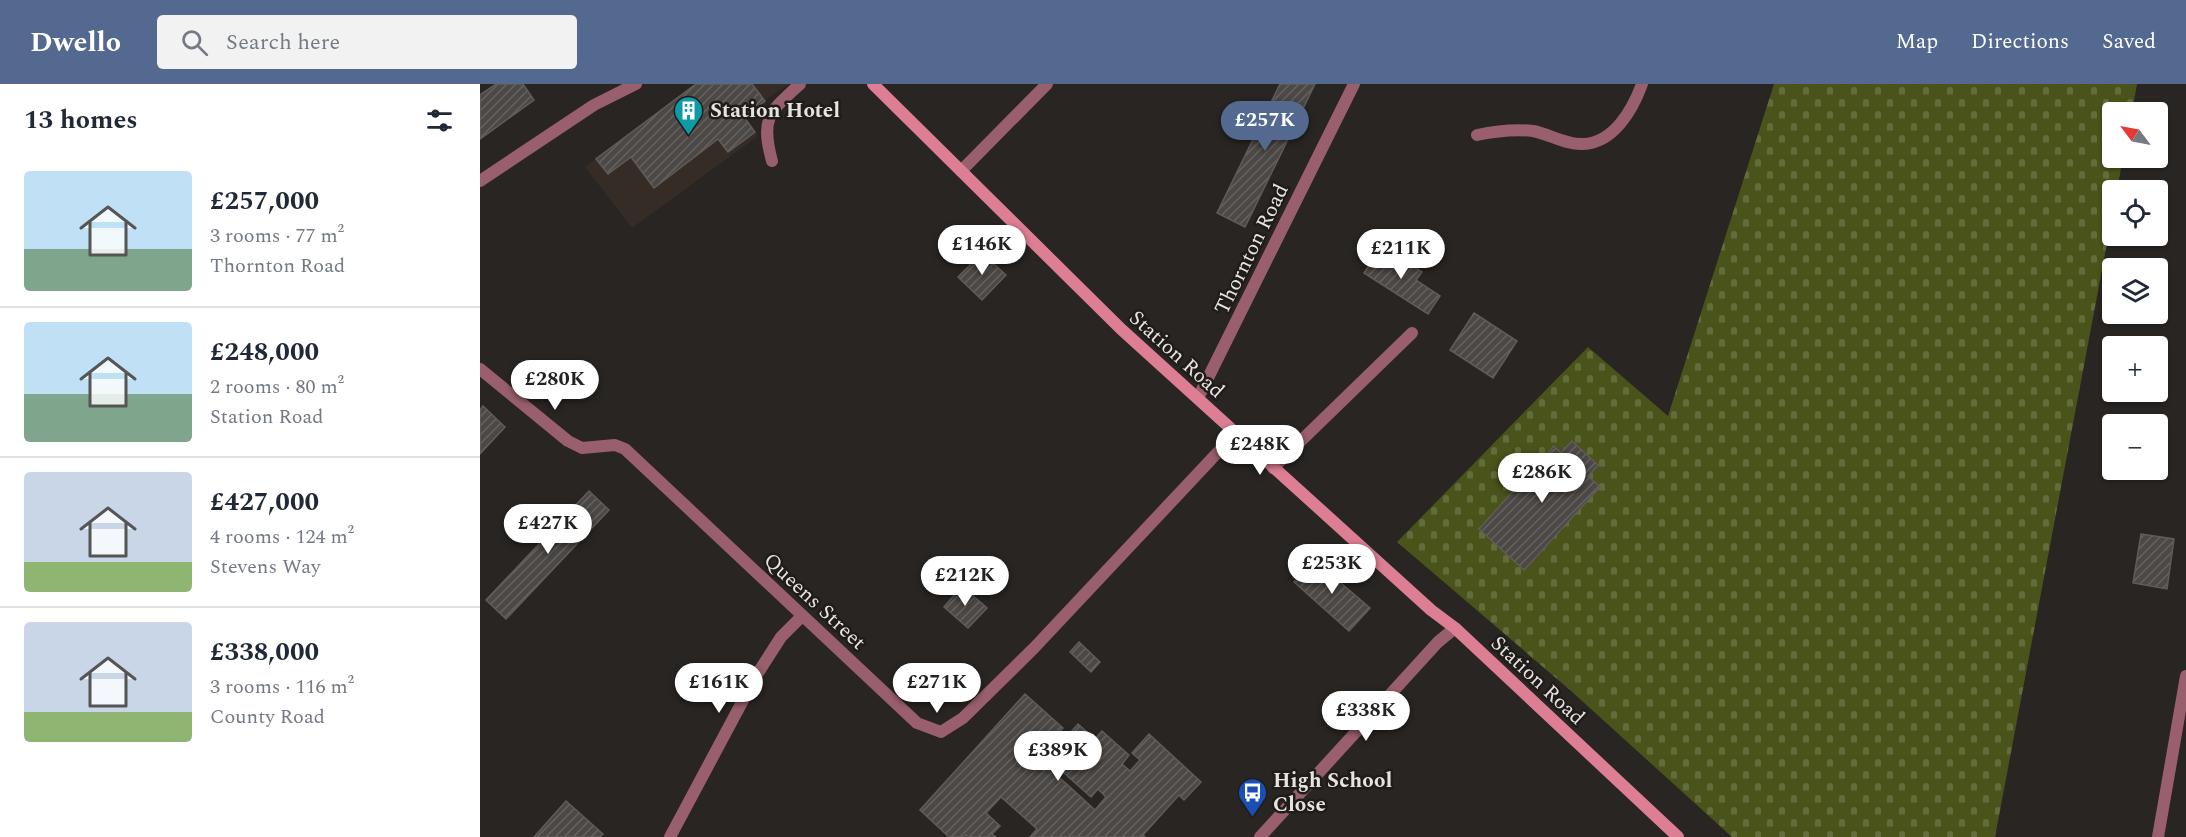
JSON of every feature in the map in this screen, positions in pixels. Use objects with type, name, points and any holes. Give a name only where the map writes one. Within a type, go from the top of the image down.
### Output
[{"type":"main road","name":"Station Road","points":[[873,84],[1121,329],[1431,610],[1455,628],[1671,835]]},
{"type":"street","points":[[480,181],[594,105],[636,84]]},
{"type":"street","points":[[772,161],[767,144],[766,123],[776,106],[800,84]]},
{"type":"street","points":[[961,171],[1047,84]]},
{"type":"street","name":"Thornton Road","points":[[1198,398],[1354,84]]},
{"type":"street","points":[[1477,135],[1507,129],[1534,131],[1582,144],[1601,140],[1624,120],[1636,102],[1642,84]]},
{"type":"street","points":[[1273,468],[1412,333]]},
{"type":"street","name":"Queens Street","points":[[480,369],[568,441],[582,448],[615,445],[625,449],[917,723],[941,732],[963,718],[1034,648],[1235,434]]},
{"type":"street","points":[[670,837],[756,676],[781,637],[802,616]]},
{"type":"street","points":[[1260,837],[1438,642],[1455,628]]},
{"type":"street","points":[[2158,837],[2186,676]]},
{"type":"shaded area","name":"Station Hotel","points":[[696,84],[789,84],[743,115],[758,136],[632,228],[585,167]]},
{"type":"green space","points":[[1774,84],[2137,84],[2134,102],[2102,102],[2102,168],[2121,168],[2119,180],[2102,180],[2102,246],[2107,246],[2104,258],[2102,258],[2102,270],[1995,837],[1732,837],[1570,690],[1397,542],[1588,347],[1668,416]]},
{"type":"building","points":[[496,84],[523,84],[534,100],[480,139],[480,95]]},
{"type":"building","name":"Station Hotel","points":[[696,84],[752,84],[765,101],[744,117],[755,132],[728,152],[718,139],[654,188],[631,157],[608,174],[596,159]]},
{"type":"building","points":[[1280,84],[1315,84],[1245,227],[1217,213]]},
{"type":"building","points":[[1382,246],[1422,272],[1416,280],[1440,296],[1428,314],[1364,273]]},
{"type":"building","points":[[982,253],[1006,275],[982,300],[958,277]]},
{"type":"building","points":[[1474,313],[1517,341],[1493,378],[1450,350]]},
{"type":"building","points":[[483,406],[505,427],[480,454],[480,410]]},
{"type":"building","points":[[1572,441],[1598,465],[1588,476],[1600,487],[1524,570],[1479,529],[1554,446],[1561,453]]},
{"type":"building","points":[[589,491],[609,510],[506,619],[486,600]]},
{"type":"building","points":[[2141,534],[2174,539],[2167,589],[2133,583]]},
{"type":"building","points":[[1314,560],[1370,608],[1349,631],[1294,582]]},
{"type":"building","points":[[962,586],[987,608],[968,628],[944,607]]},
{"type":"building","points":[[1079,642],[1100,662],[1091,672],[1070,652]]},
{"type":"building","points":[[1025,694],[1063,728],[1037,757],[1095,810],[1106,797],[1098,789],[1091,797],[1064,773],[1071,765],[1055,750],[1078,724],[1095,739],[1102,731],[1129,755],[1122,764],[1130,771],[1140,760],[1132,753],[1149,734],[1201,782],[1184,800],[1179,795],[1143,835],[1145,837],[1030,837],[1037,829],[1001,797],[986,813],[1000,826],[992,834],[996,837],[966,835],[949,837],[920,810]]},
{"type":"building","points":[[566,801],[603,834],[600,837],[534,837]]},
{"type":"place","name":"Station Hotel","points":[[689,136]]},
{"type":"place","name":"High School Close","points":[[1252,818]]}]
